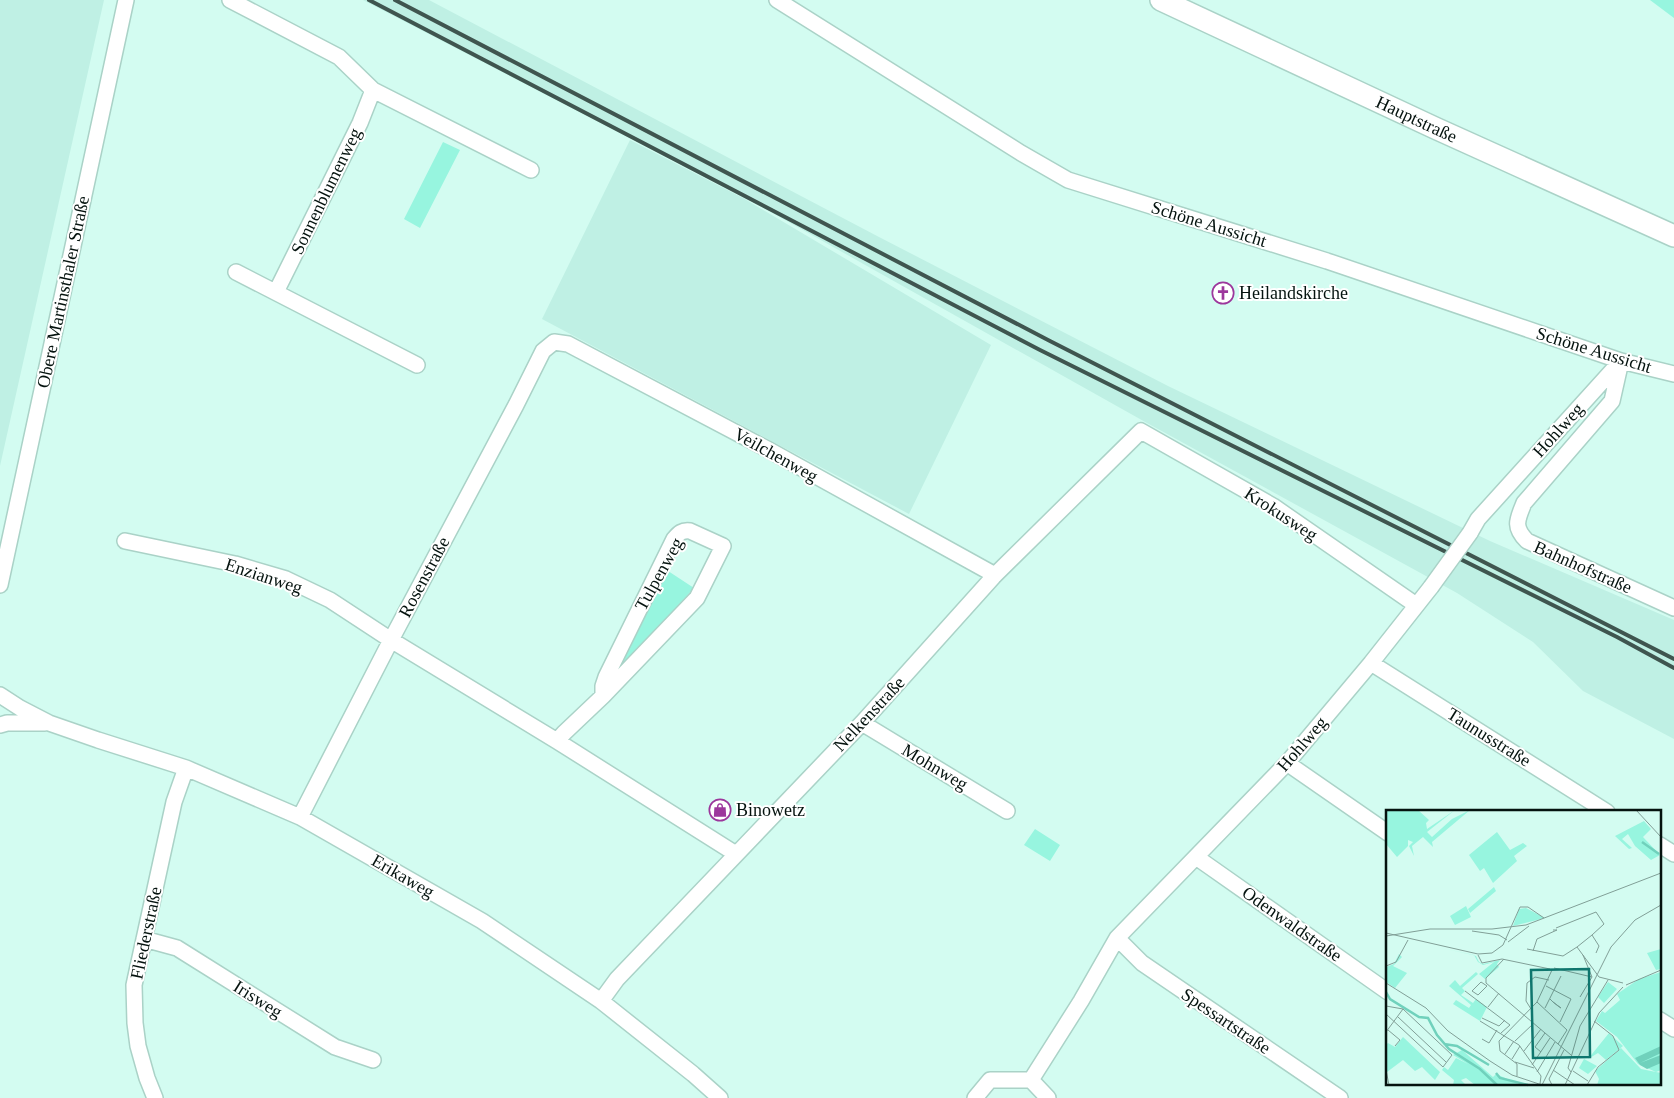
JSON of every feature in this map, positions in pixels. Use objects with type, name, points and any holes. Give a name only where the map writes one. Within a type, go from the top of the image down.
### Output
[{"type":"street","name":"Obere Martinsthaler Straße","points":[[0,585],[126,0]]},
{"type":"street","points":[[230,0],[339,57],[374,90],[531,170]]},
{"type":"street","name":"Schöne Aussicht","points":[[777,0],[1021,153],[1068,180],[1327,261],[1620,360],[1674,374]]},
{"type":"street","name":"Hauptstraße","points":[[1161,0],[1435,128],[1674,236]]},
{"type":"street","name":"Sonnenblumenweg","points":[[276,292],[360,123],[374,90]]},
{"type":"street","points":[[236,272],[417,364]]},
{"type":"street","name":"Veilchenweg","points":[[554,342],[568,344],[612,367],[769,450],[995,575]]},
{"type":"street","name":"Rosenstraße","points":[[300,818],[543,351],[554,342]]},
{"type":"street","name":"Hohlweg","points":[[1031,1080],[1081,1002],[1117,938],[1287,763],[1371,663],[1431,587],[1478,519],[1620,360]]},
{"type":"street","name":"Bahnhofstraße","points":[[1620,360],[1612,401],[1524,503],[1517,521],[1519,533],[1527,542],[1674,608]]},
{"type":"street","name":"Nelkenstraße","points":[[601,1001],[617,979],[862,723],[995,575],[1141,431]]},
{"type":"street","name":"Krokusweg","points":[[1141,431],[1273,506],[1416,606]]},
{"type":"street","name":"Tulpenweg","points":[[557,742],[603,696],[696,598],[723,546],[684,530],[674,539],[606,677],[603,686],[603,696]]},
{"type":"street","name":"Enzianweg","points":[[125,541],[235,564],[286,579],[333,602],[391,640]]},
{"type":"street","points":[[391,640],[736,854]]},
{"type":"street","name":"Taunusstraße","points":[[1371,663],[1604,810]]},
{"type":"street","name":"Erikaweg","points":[[0,695],[20,708],[50,723],[186,768],[300,818],[482,921],[601,1001],[694,1074],[720,1098]]},
{"type":"street","name":"Erikaweg","points":[[0,725],[7,723],[50,723]]},
{"type":"street","name":"Mohnweg","points":[[862,723],[1007,811]]},
{"type":"street","points":[[1287,763],[1386,832]]},
{"type":"street","name":"Fliederstraße","points":[[155,1098],[138,1046],[134,985],[174,802],[186,768]]},
{"type":"street","points":[[1662,846],[1674,854]]},
{"type":"street","name":"Odenwaldstraße","points":[[1196,857],[1386,991]]},
{"type":"street","name":"Spessartstraße","points":[[1117,938],[1142,963],[1340,1098]]},
{"type":"street","name":"Irisweg","points":[[144,939],[177,948],[334,1048],[373,1060]]},
{"type":"street","points":[[1662,1021],[1674,1029]]},
{"type":"street","points":[[975,1098],[990,1080],[1031,1080],[1048,1098]]},
{"type":"shaded area","points":[[0,0],[104,0],[0,466]]},
{"type":"shaded area","points":[[363,0],[429,0],[879,237],[1168,386],[1490,541],[1674,620],[1674,739],[1583,691],[1533,642],[1457,593],[1147,423],[744,197]]},
{"type":"shaded area","points":[[630,140],[743,198],[991,345],[909,514],[542,319]]},
{"type":"green space","points":[[1650,0],[1674,0],[1674,18]]},
{"type":"green space","points":[[443,142],[460,150],[420,228],[404,219]]},
{"type":"green space","points":[[665,569],[694,588],[611,679]]},
{"type":"green space","points":[[1035,829],[1060,845],[1050,861],[1024,845]]},
{"type":"railway","points":[[369,0],[1040,350],[1617,637],[1674,668]]},
{"type":"railway","points":[[395,0],[1048,340],[1674,659]]},
{"type":"place","name":"Heilandskirche","points":[[1223,293]]},
{"type":"place","name":"Binowetz","points":[[720,810]]}]
